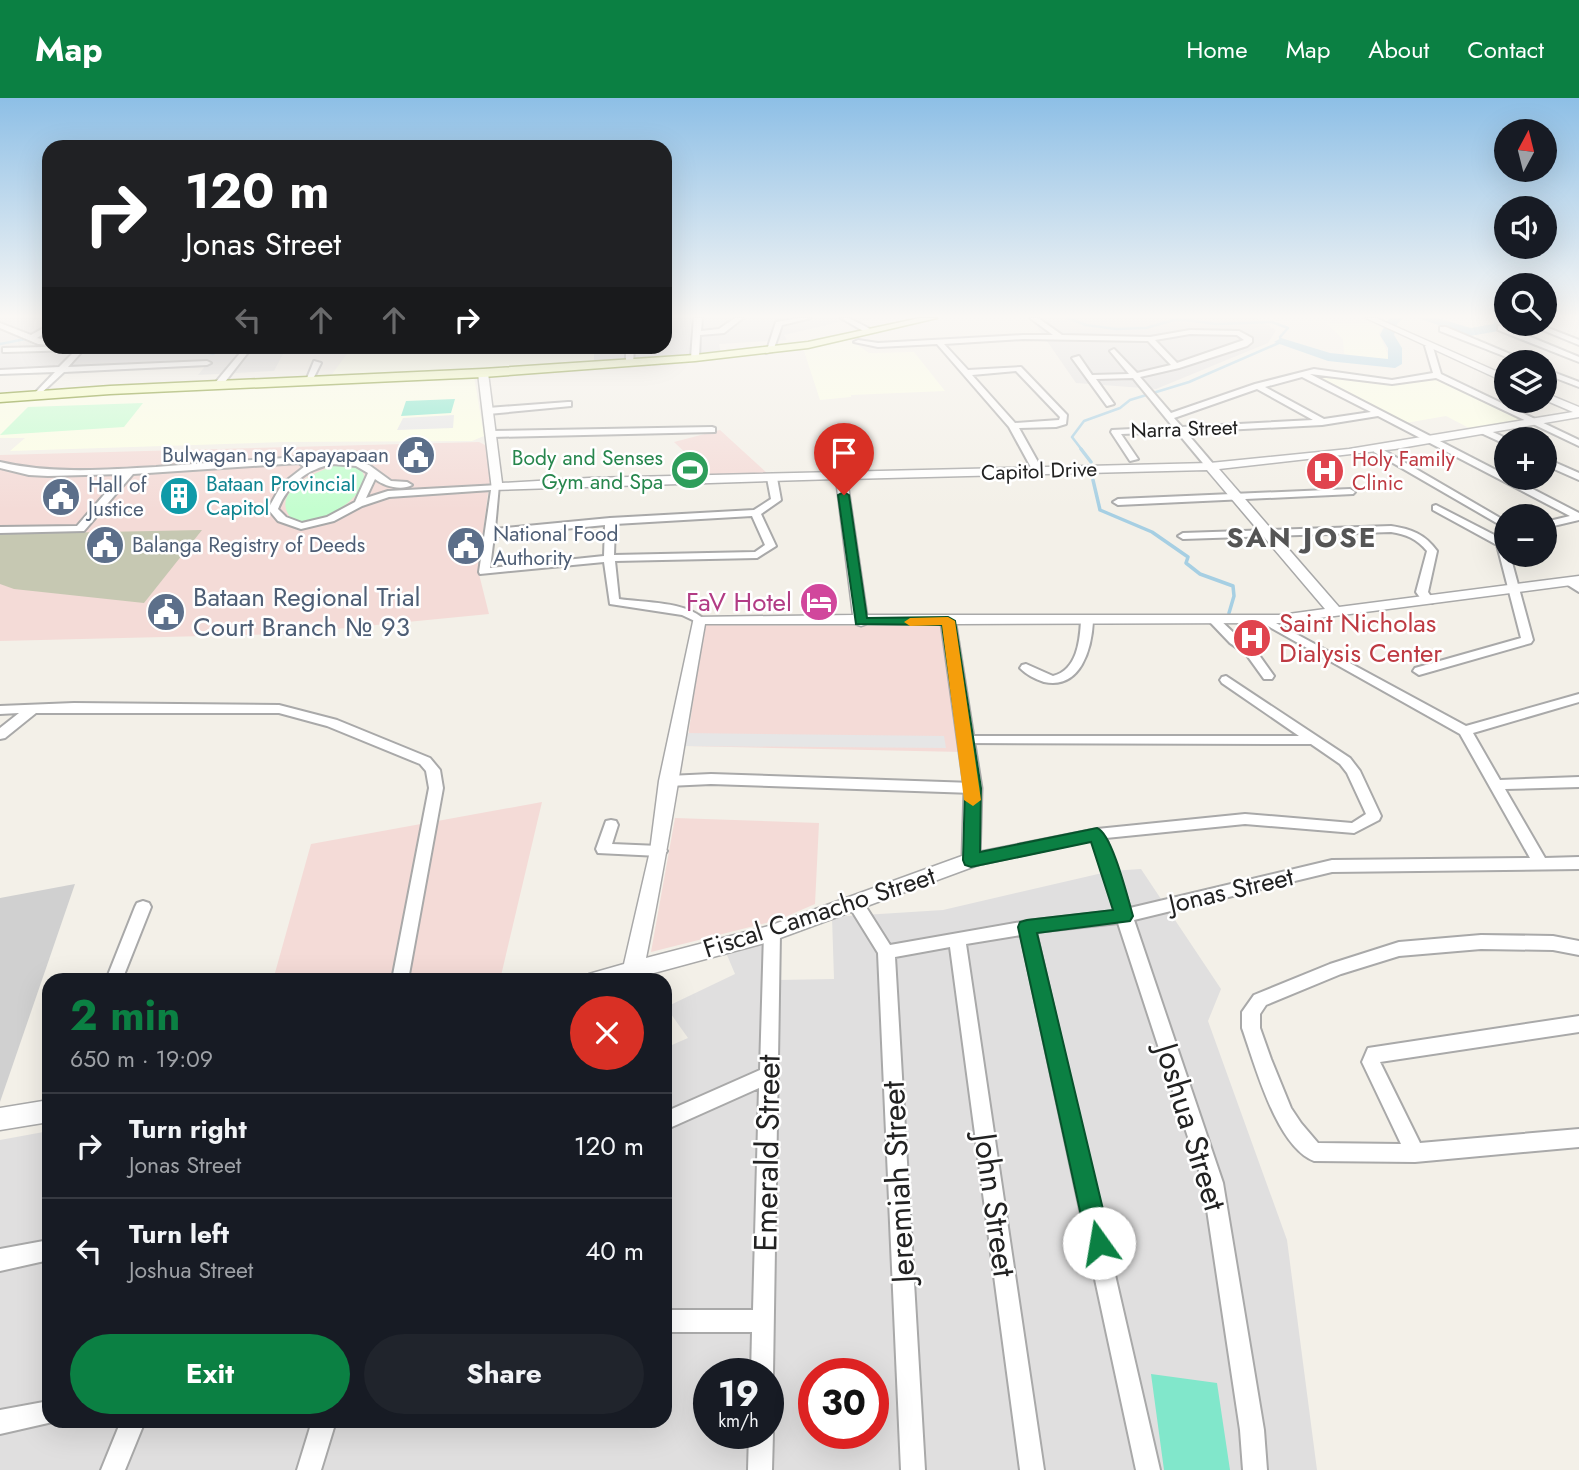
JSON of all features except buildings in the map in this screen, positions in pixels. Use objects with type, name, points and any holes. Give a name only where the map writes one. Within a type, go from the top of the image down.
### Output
[{"type":"main road","points":[[0,398],[285,382]]},
{"type":"street","points":[[38,394],[50,382]]},
{"type":"street","points":[[484,382],[496,484],[484,572],[609,559],[757,555],[771,546],[756,513]]},
{"type":"street","points":[[972,382],[1013,426],[1038,471]]},
{"type":"street","points":[[1013,426],[1045,426],[1064,419],[1030,382]]},
{"type":"street","points":[[1094,382],[1110,404]]},
{"type":"street","points":[[1139,382],[1336,613]]},
{"type":"street","points":[[1168,417],[1275,382]]},
{"type":"street","points":[[1318,382],[1579,517]]},
{"type":"street","points":[[1451,382],[1579,443]]},
{"type":"street","points":[[1258,386],[1322,422]]},
{"type":"street","points":[[1557,402],[1579,413]]},
{"type":"street","points":[[488,411],[568,404]]},
{"type":"street","name":"Capitol Drive","points":[[496,484],[1210,466],[1299,460],[1377,450],[1579,413]]},
{"type":"street","name":"Narra Street","points":[[1133,459],[1114,433],[1116,431],[1322,422],[1377,414]]},
{"type":"street","points":[[492,433],[712,430]]},
{"type":"street","points":[[1484,431],[1494,436]]},
{"type":"street","points":[[1377,450],[1494,519]]},
{"type":"street","points":[[0,465],[37,473],[130,471],[301,460],[310,468]]},
{"type":"street","points":[[349,461],[361,464],[378,479],[395,485],[496,484],[388,494],[359,504],[342,515],[301,526],[282,519],[273,509],[281,489],[287,482],[310,468],[331,462],[349,461]]},
{"type":"street","points":[[1557,467],[1579,477]]},
{"type":"street","points":[[0,530],[80,528],[130,471]]},
{"type":"street","points":[[359,504],[372,474]]},
{"type":"street","points":[[841,476],[861,622]]},
{"type":"street","points":[[490,533],[610,521],[756,513],[776,500],[772,478]]},
{"type":"street","points":[[1118,502],[1350,492]]},
{"type":"street","points":[[1419,671],[1526,641],[1502,543],[1436,508]]},
{"type":"street","points":[[1557,522],[1579,517]]},
{"type":"street","points":[[610,521],[609,559],[614,602],[685,612],[699,620],[861,622],[1263,619],[1336,613],[1575,584]]},
{"type":"street","points":[[1478,530],[1494,527]]},
{"type":"street","points":[[1183,536],[1391,529],[1420,536],[1433,551],[1422,592],[1428,601]]},
{"type":"street","points":[[1263,619],[1465,731],[1541,864]]},
{"type":"street","points":[[633,969],[659,850],[668,781],[699,620]]},
{"type":"street","points":[[1026,667],[1042,679],[1057,680],[1064,677],[1084,653],[1088,637],[1087,620]]},
{"type":"street","points":[[1213,620],[1234,640],[1250,650],[1268,676]]},
{"type":"street","points":[[948,621],[973,788],[971,860],[1097,834],[1245,820],[1354,828],[1374,816],[1353,771],[1345,761],[1310,740],[1226,680]]},
{"type":"street","points":[[1465,731],[1579,698]]},
{"type":"street","points":[[0,710],[74,707],[279,709],[332,723],[425,761],[433,770],[436,788],[401,973]]},
{"type":"street","points":[[0,735],[31,710]]},
{"type":"street","points":[[966,739],[1310,740]]},
{"type":"street","points":[[668,781],[712,779],[973,788]]},
{"type":"street","points":[[1497,785],[1579,782]]},
{"type":"street","points":[[611,825],[603,849],[659,850]]},
{"type":"street","name":"Joshua Street","points":[[1097,834],[1213,1183],[1252,1430],[1255,1470]]},
{"type":"street","name":"Fiscal Camacho Street","points":[[620,973],[772,933],[971,860]]},
{"type":"street","name":"Jonas Street","points":[[886,952],[1027,927],[1124,916],[1332,866],[1576,866]]},
{"type":"street","name":"Jeremiah Street","points":[[855,903],[886,952],[913,1470]]},
{"type":"street","points":[[117,973],[142,907]]},
{"type":"street","points":[[1027,927],[1148,1470]]},
{"type":"street","name":"Emerald Street","points":[[762,1358],[772,933]]},
{"type":"street","name":"John Street","points":[[957,939],[1032,1470]]},
{"type":"street","points":[[1579,948],[1553,943],[1481,942],[1399,948],[1336,969],[1260,1000],[1251,1012],[1251,1028],[1292,1129],[1302,1145],[1314,1152],[1415,1153],[1579,1138]]},
{"type":"street","points":[[1415,1153],[1371,1062],[1374,1054],[1579,1024]]},
{"type":"street","points":[[672,1118],[769,1075]]},
{"type":"street","points":[[0,1119],[42,1112]]},
{"type":"street","points":[[0,1260],[42,1251]]},
{"type":"street","points":[[672,1321],[763,1321]]},
{"type":"street","points":[[0,1422],[42,1414]]},
{"type":"street","points":[[113,1470],[130,1428]]},
{"type":"street","points":[[309,1470],[322,1428]]},
{"type":"street","points":[[760,1470],[761,1449]]},
{"type":"shaded area","points":[[360,382],[475,382],[484,436],[472,441],[284,442],[10,451],[25,438],[0,438],[0,401]]},
{"type":"shaded area","points":[[814,382],[938,382],[945,391],[851,395],[820,400]]},
{"type":"shaded area","points":[[1075,382],[1173,382],[1156,389]]},
{"type":"shaded area","points":[[1323,382],[1443,382],[1494,406],[1494,413],[1508,413],[1522,420],[1471,429],[1446,416],[1400,424]]},
{"type":"shaded area","points":[[454,415],[453,428],[397,430],[403,418]]},
{"type":"shaded area","points":[[720,430],[768,474],[709,475],[674,442]]},
{"type":"shaded area","points":[[479,442],[487,446],[491,471],[478,570],[489,614],[284,634],[0,641],[0,455]]},
{"type":"shaded area","points":[[202,530],[144,603],[14,589],[0,584],[0,534]]},
{"type":"shaded area","points":[[703,625],[940,626],[963,752],[687,746]]},
{"type":"shaded area","points":[[683,733],[944,736],[946,748],[681,746]]},
{"type":"shaded area","points":[[542,802],[502,973],[275,973],[311,844]]},
{"type":"shaded area","points":[[675,818],[819,823],[815,904],[778,920],[651,952]]},
{"type":"shaded area","points":[[1141,869],[1221,989],[1208,1021],[1287,1240],[1317,1470],[0,1470],[0,1140],[42,1132],[42,1428],[672,1428],[672,1045],[688,1038],[672,1015],[672,1004],[735,974],[727,955],[777,939],[777,980],[834,979],[832,917],[943,910],[1111,871]]},
{"type":"shaded area","points":[[75,884],[44,973],[42,973],[42,980],[0,1102],[0,898]]},
{"type":"green space","points":[[455,399],[451,413],[401,416],[406,401]]},
{"type":"green space","points":[[143,403],[124,427],[0,435],[28,407]]},
{"type":"green space","points":[[341,464],[357,467],[364,475],[362,485],[355,496],[343,507],[327,515],[310,520],[293,520],[286,510],[286,500],[291,491],[299,483],[321,471]]},
{"type":"green space","points":[[1151,1374],[1217,1383],[1230,1470],[1164,1470]]},
{"type":"waterway","points":[[1082,450],[1072,437],[1084,421],[1120,408],[1130,400],[1189,382]]},
{"type":"waterway","points":[[1081,449],[1091,462]]},
{"type":"waterway","points":[[1093,480],[1100,510],[1152,532],[1188,557],[1186,563],[1200,574],[1233,586],[1234,596],[1229,613]]},
{"type":"slow traffic","points":[[910,622],[948,621],[973,800]]},
{"type":"place","name":"Bulwagan ng Kapayapaan","points":[[416,455]]},
{"type":"place","name":"Body and Senses Gym and Spa","points":[[690,470]]},
{"type":"place","name":"Holy Family Clinic","points":[[1325,471]]},
{"type":"place","name":"Bataan Provincial Capitol","points":[[179,496]]},
{"type":"place","name":"Hall of Justice","points":[[61,497]]},
{"type":"place","name":"Balanga Registry of Deeds","points":[[105,545]]},
{"type":"place","name":"National Food Authority","points":[[466,546]]},
{"type":"place","name":"FaV Hotel","points":[[819,602]]},
{"type":"place","name":"Bataan Regional Trial Court Branch № 93","points":[[166,612]]},
{"type":"place","name":"Saint Nicholas Dialysis Center","points":[[1252,638]]},
{"type":"district","name":"SAN JOSE","points":[[1302,537]]},
{"type":"route","points":[[844,495],[861,622],[948,621],[973,788],[971,860],[1097,834],[1111,871],[1124,916],[1027,927],[1099,1243]]}]
